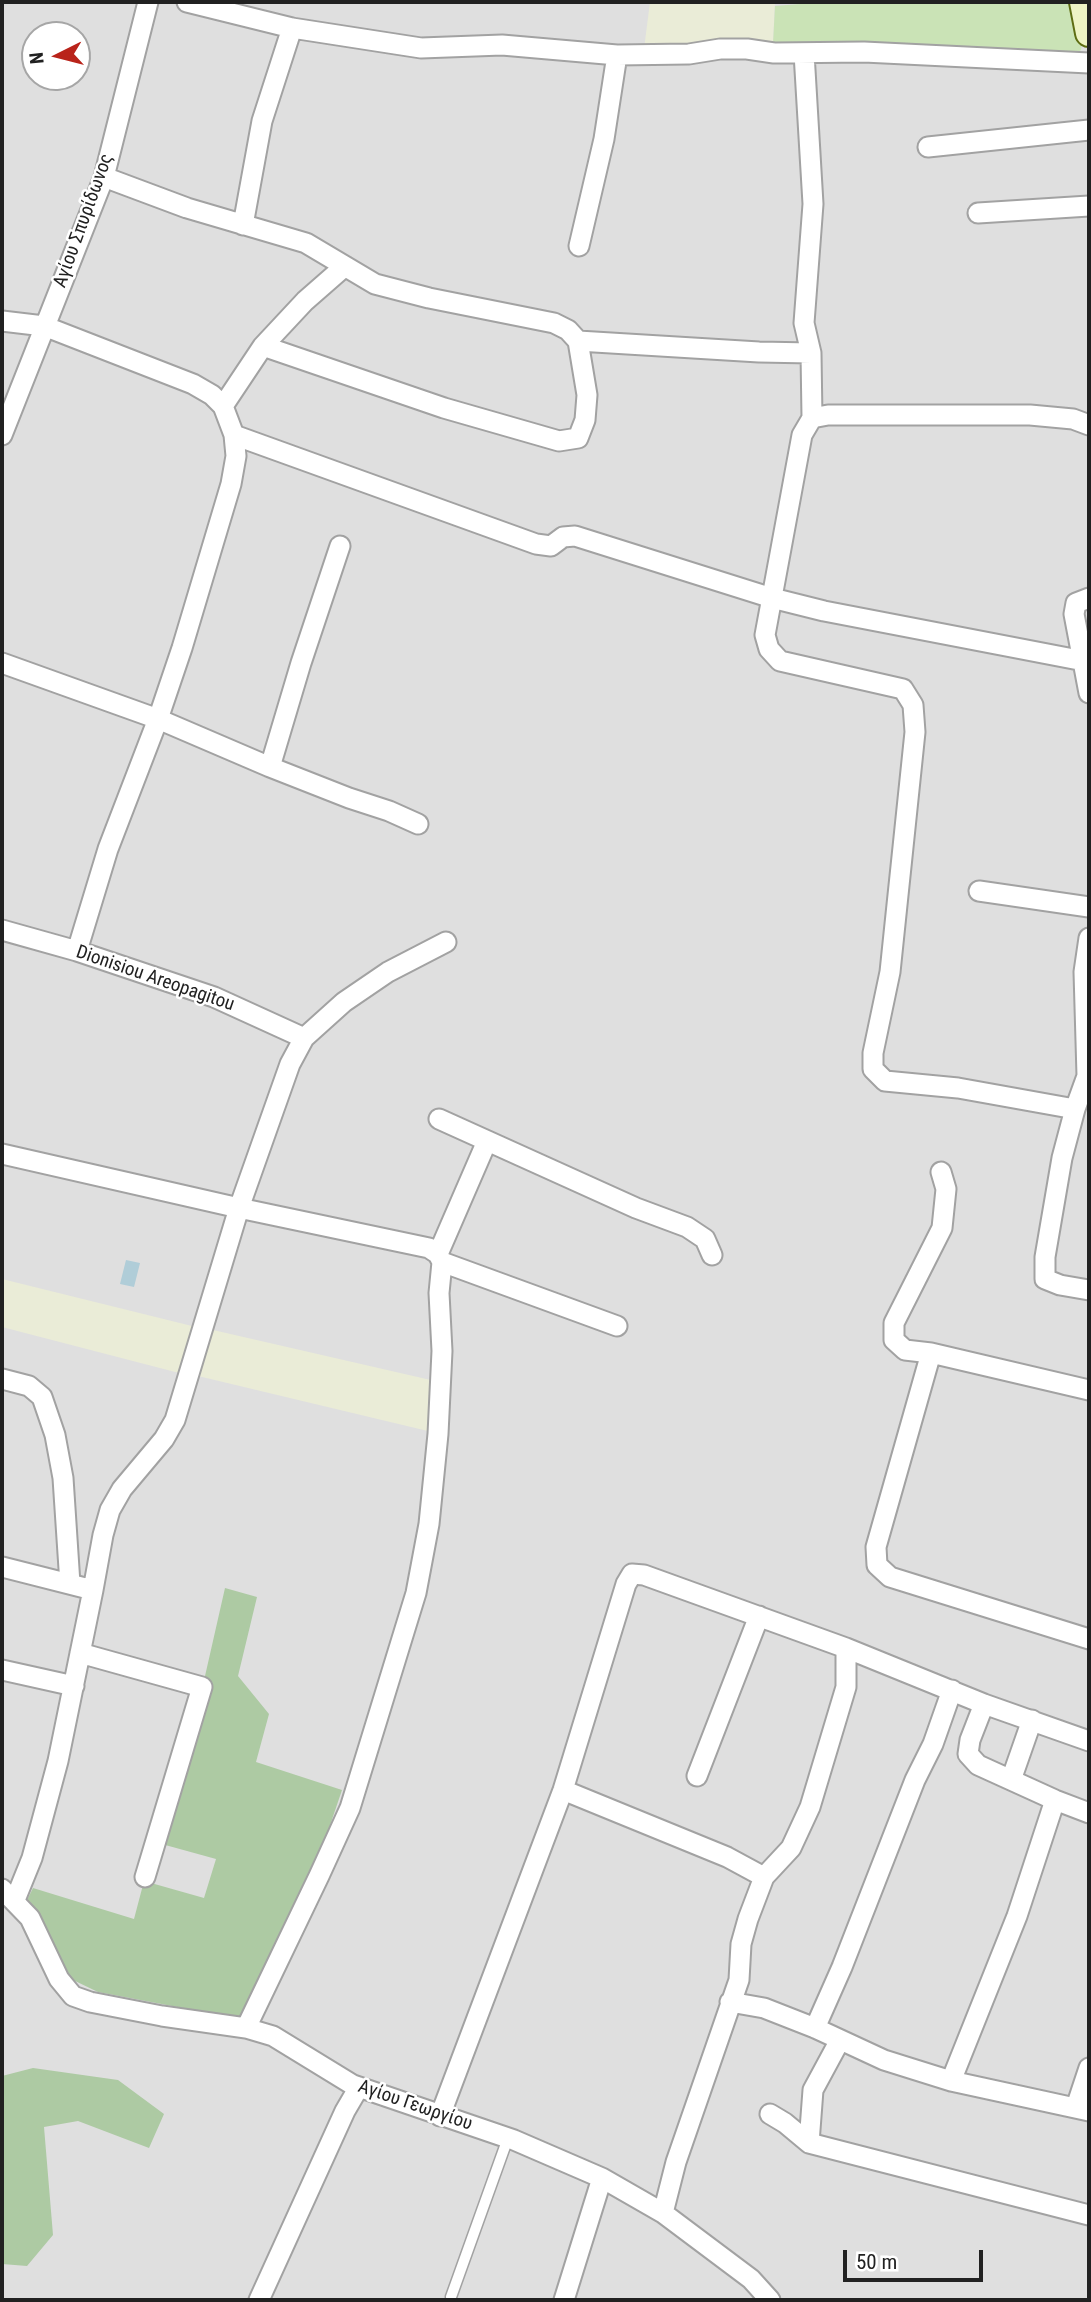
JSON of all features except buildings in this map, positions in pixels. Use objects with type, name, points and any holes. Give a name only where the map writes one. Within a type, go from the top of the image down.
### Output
[{"type":"street","name":"Αγίου Σπυρίδωνος","points":[[2,435],[104,177],[148,2]]},
{"type":"street","points":[[187,2],[292,27],[421,48],[502,45],[617,55],[688,54],[720,49],[804,53],[864,52],[1089,64]]},
{"type":"street","points":[[1083,2],[1089,33]]},
{"type":"street","points":[[243,225],[262,121],[292,27]]},
{"type":"street","points":[[804,53],[813,204],[804,323],[811,353],[812,418],[802,435],[765,635],[769,649],[780,661],[903,689],[913,705],[915,732],[890,972],[873,1053],[873,1069],[885,1081],[958,1088],[1075,1109]]},
{"type":"street","points":[[579,246],[604,139],[617,55]]},
{"type":"street","points":[[928,147],[1089,130]]},
{"type":"street","points":[[104,177],[187,208],[306,243],[375,284],[429,298],[554,323],[568,330],[578,341],[587,395],[584,419],[578,438],[559,441],[444,408],[263,346]]},
{"type":"street","points":[[978,213],[1089,206]]},
{"type":"street","points":[[223,406],[263,346],[305,301],[345,266]]},
{"type":"street","points":[[2,321],[44,326],[192,384],[212,395],[223,406],[234,435],[236,456],[231,484],[182,648],[108,849],[77,951]]},
{"type":"street","points":[[578,341],[811,353]]},
{"type":"street","points":[[812,418],[828,415],[1030,415],[1073,419],[1089,425]]},
{"type":"street","points":[[234,435],[536,544],[551,546],[563,537],[575,536],[772,598],[824,611],[1084,661]]},
{"type":"street","points":[[270,767],[340,546]]},
{"type":"street","points":[[1089,598],[1076,603],[1074,614],[1089,693]]},
{"type":"street","points":[[2,663],[158,719],[270,767],[418,824]]},
{"type":"street","points":[[979,891],[1089,907]]},
{"type":"street","name":"Dionisiou Areopagitou","points":[[2,930],[77,951],[214,997],[304,1038]]},
{"type":"street","points":[[1089,938],[1084,972],[1087,1076],[1062,1158],[1045,1257],[1045,1279],[1060,1285],[1089,1290]]},
{"type":"street","points":[[8,1895],[32,1858],[45,1813],[110,1510],[121,1489],[164,1439],[176,1420],[239,1208],[290,1064],[304,1038],[344,1002],[388,972],[446,942]]},
{"type":"street","points":[[439,1119],[636,1208],[687,1227],[705,1239],[712,1255]]},
{"type":"street","points":[[246,2028],[350,1808],[416,1593],[429,1524],[438,1434],[442,1351],[440,1258],[487,1141]]},
{"type":"street","points":[[2,1154],[429,1248],[440,1258],[617,1326]]},
{"type":"street","points":[[941,1172],[946,1189],[943,1228],[894,1322],[894,1340],[905,1350],[931,1353],[1089,1390]]},
{"type":"street","points":[[931,1353],[876,1547],[877,1565],[890,1577],[1089,1639]]},
{"type":"street","points":[[2,1379],[29,1386],[41,1397],[55,1435],[63,1478],[70,1584]]},
{"type":"street","points":[[2,1567],[93,1590]]},
{"type":"street","points":[[440,2116],[563,1790],[625,1584],[632,1574],[645,1575],[759,1616],[984,1704],[1089,1741]]},
{"type":"street","points":[[697,1776],[759,1616]]},
{"type":"street","points":[[663,2213],[676,2162],[739,1980],[741,1944],[748,1919],[764,1877],[791,1848],[810,1807],[846,1687],[845,1648]]},
{"type":"street","points":[[80,1653],[202,1687],[145,1877]]},
{"type":"street","points":[[2,1670],[74,1686]]},
{"type":"street","points":[[815,2028],[842,1967],[915,1780],[933,1744],[952,1690]]},
{"type":"street","points":[[984,1704],[970,1740],[968,1754],[978,1765],[1089,1813]]},
{"type":"street","points":[[1011,1780],[1032,1720]]},
{"type":"street","points":[[563,1790],[727,1857],[764,1877]]},
{"type":"street","points":[[951,2081],[1017,1916],[1055,1800]]},
{"type":"street","name":"Αγίου Γεωργίου","points":[[8,1895],[30,1918],[59,1979],[73,1996],[162,2016],[246,2028],[273,2036],[353,2085],[508,2138],[602,2178],[663,2213],[751,2279],[770,2300]]},
{"type":"street","points":[[730,2002],[764,2008],[884,2060],[951,2081],[1083,2109],[1089,2068]]},
{"type":"street","points":[[809,2144],[813,2090],[840,2040]]},
{"type":"street","points":[[259,2300],[345,2111],[359,2087]]},
{"type":"street","points":[[771,2114],[809,2144],[1089,2215]]},
{"type":"street","points":[[564,2300],[602,2178]]},
{"type":"lane","points":[[452,2297],[508,2138]]},
{"type":"shaded area","points":[[2,2],[1089,2],[1089,2300],[2,2300]]},
{"type":"green space","points":[[650,2],[775,2],[773,44],[644,49]]},
{"type":"green space","points":[[825,2],[1073,2],[1082,43],[1081,50],[1074,55],[773,44],[775,6]]},
{"type":"green space","points":[[2,1279],[196,1327],[183,1374],[2,1327]]},
{"type":"green space","points":[[213,1330],[435,1381],[432,1432],[198,1376]]},
{"type":"green space","points":[[225,1588],[257,1597],[238,1676],[269,1714],[256,1762],[342,1790],[323,1846],[241,2019],[98,1992],[73,1980],[52,1951],[44,1924],[27,1900],[33,1888],[134,1919],[144,1881],[204,1898],[216,1859],[158,1843],[188,1751]]},
{"type":"green space","points":[[33,2068],[118,2080],[164,2114],[149,2148],[78,2121],[44,2127],[53,2235],[27,2266],[2,2264],[2,2076]]},
{"type":"water","points":[[126,1260],[140,1263],[134,1287],[120,1284]]}]
